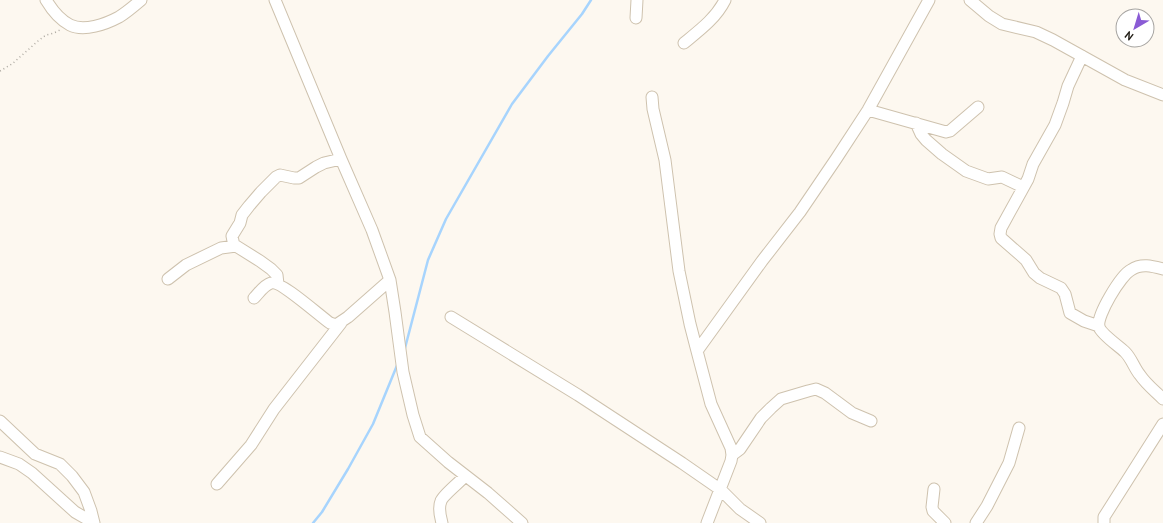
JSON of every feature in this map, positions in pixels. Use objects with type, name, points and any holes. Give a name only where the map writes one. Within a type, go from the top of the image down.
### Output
[{"type":"street","points":[[46,0],[62,20],[71,26],[88,27],[106,23],[120,17],[141,0]]},
{"type":"street","points":[[275,0],[372,230],[390,280],[403,372],[413,415],[420,437],[438,454],[488,493],[522,523]]},
{"type":"street","points":[[636,18],[637,0]]},
{"type":"street","points":[[684,43],[708,23],[720,10],[725,0]]},
{"type":"street","points":[[697,351],[762,261],[800,212],[836,159],[868,110],[929,0]]},
{"type":"street","points":[[970,0],[989,16],[1002,24],[1036,32],[1125,80],[1163,96]]},
{"type":"street","points":[[1082,56],[1068,86],[1055,125],[1033,164],[1023,187],[1001,228],[1000,234],[1001,238],[1026,260],[1034,273],[1040,278],[1061,288],[1065,294],[1070,313],[1084,321],[1099,326]]},
{"type":"street","points":[[652,97],[653,109],[665,160],[679,271],[690,324],[712,404],[731,448],[732,455],[721,490],[707,523]]},
{"type":"street","points":[[868,110],[946,132],[950,131],[978,107]]},
{"type":"street","points":[[916,123],[921,134],[926,140],[942,154],[966,171],[988,179],[1002,177],[1023,187]]},
{"type":"street","points":[[234,246],[232,236],[240,223],[242,215],[276,177],[280,175],[299,178],[324,163],[341,159]]},
{"type":"street","points":[[168,279],[186,265],[221,248],[234,246],[271,269],[277,275],[278,284]]},
{"type":"street","points":[[1163,269],[1146,265],[1138,266],[1130,270],[1123,276],[1099,319],[1099,326],[1102,331],[1126,353],[1139,374],[1163,399]]},
{"type":"street","points":[[217,484],[251,445],[274,409],[340,323],[390,280]]},
{"type":"street","points":[[254,298],[270,284],[278,284],[294,294],[330,323],[336,325],[340,323]]},
{"type":"street","points":[[450,317],[578,395],[721,490],[740,509],[760,523]]},
{"type":"street","points":[[732,455],[740,449],[761,418],[781,399],[816,389],[825,393],[852,413],[872,422]]},
{"type":"street","points":[[0,421],[35,454],[60,464],[72,476],[84,492],[94,523]]},
{"type":"street","points":[[1104,523],[1104,517],[1163,424]]},
{"type":"street","points":[[976,523],[987,506],[1009,463],[1019,428]]},
{"type":"street","points":[[0,457],[19,464],[25,468],[75,512],[94,523]]},
{"type":"street","points":[[442,523],[440,516],[441,500],[465,476]]},
{"type":"street","points":[[934,489],[932,507],[933,512],[945,523]]},
{"type":"path","points":[[0,71],[12,64],[38,40],[46,35],[71,26]]},
{"type":"waterway","points":[[405,348],[428,260],[446,219],[512,104],[582,14],[591,0]]},
{"type":"waterway","points":[[313,523],[322,512],[373,424],[398,363]]}]
